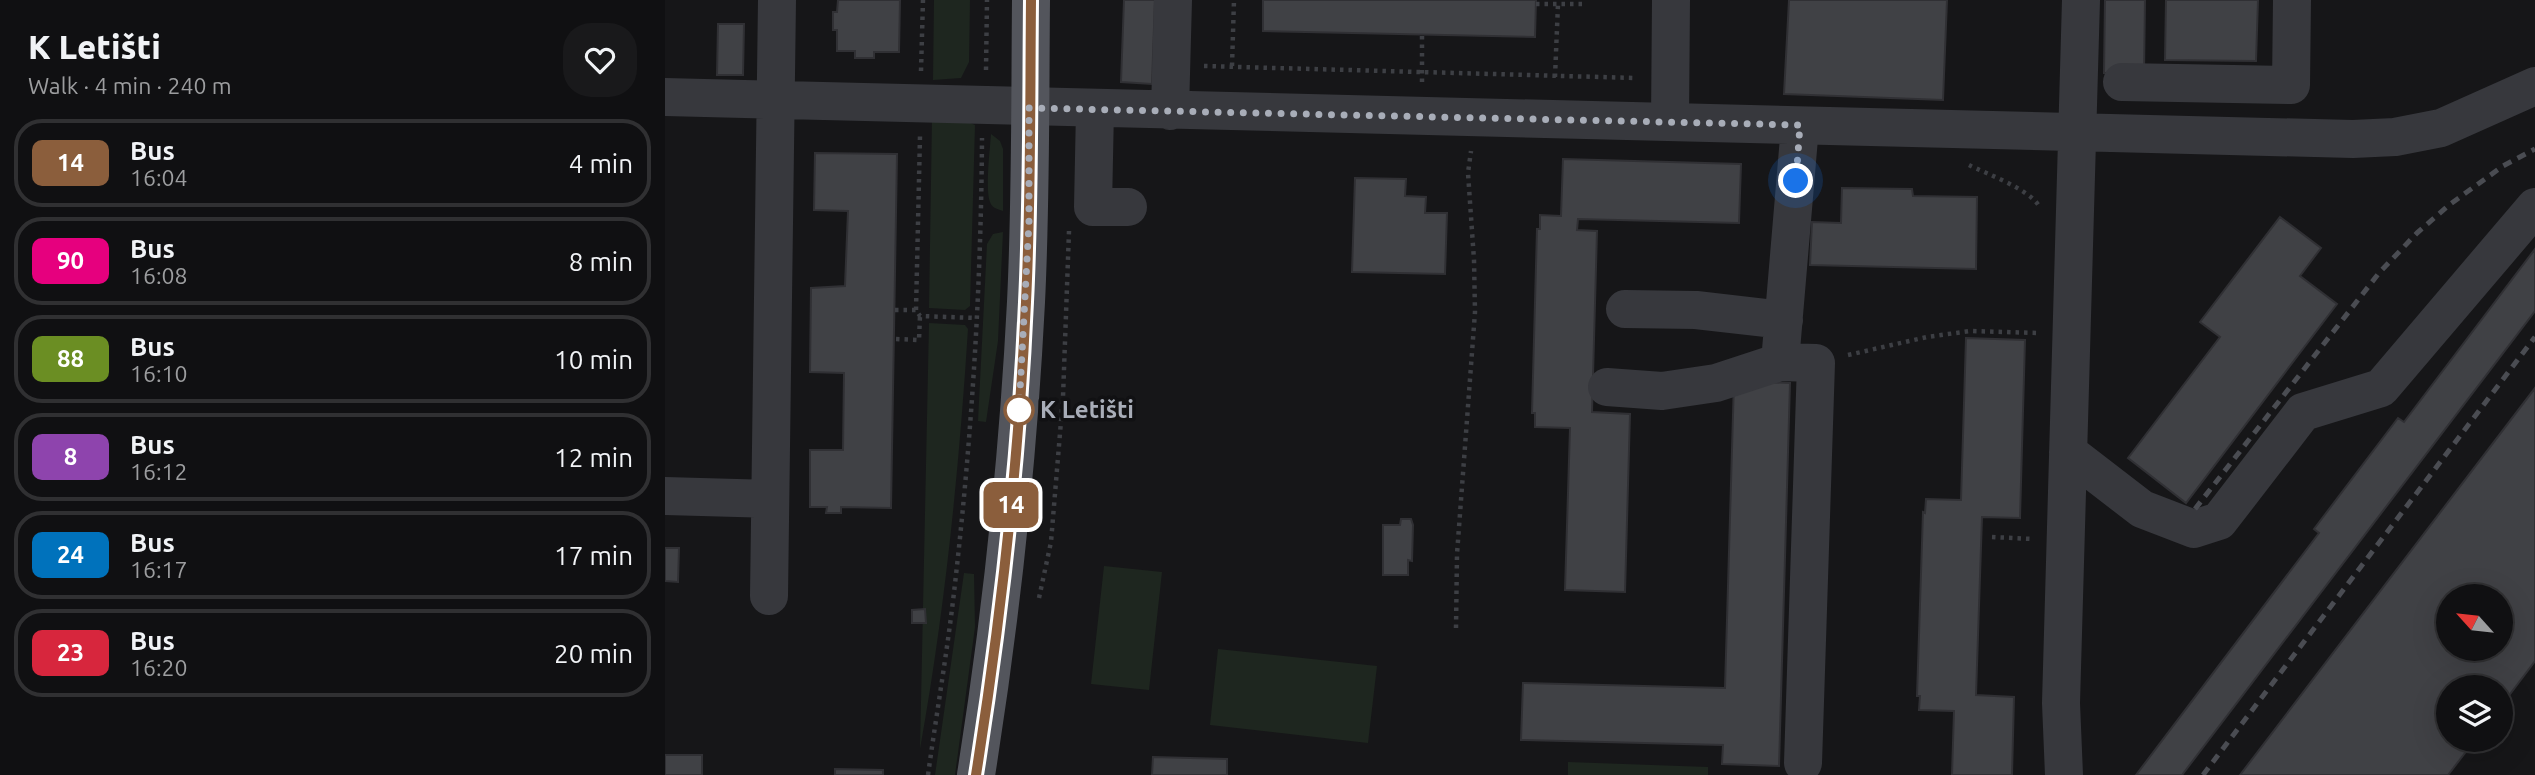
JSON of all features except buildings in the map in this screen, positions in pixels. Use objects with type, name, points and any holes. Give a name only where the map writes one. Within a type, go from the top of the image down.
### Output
[{"type":"main road","points":[[976,775],[1006,564],[1022,379],[1029,222],[1031,0]]},
{"type":"street","points":[[769,596],[777,0]]},
{"type":"street","points":[[1170,111],[1173,0]]},
{"type":"street","points":[[1670,122],[1671,0]]},
{"type":"street","points":[[2064,775],[2061,703],[2081,0]]},
{"type":"street","points":[[2291,137],[2293,0]]},
{"type":"street","points":[[2122,82],[2291,85]]},
{"type":"street","points":[[665,97],[1029,108],[2385,137],[2441,128],[2535,86]]},
{"type":"street","points":[[1095,109],[1093,207],[1128,207]]},
{"type":"street","points":[[1800,125],[1784,320],[1798,362],[1803,763]]},
{"type":"street","points":[[2068,452],[2142,509],[2194,529],[2219,521],[2303,412],[2381,388],[2535,207]]},
{"type":"street","points":[[1625,309],[1696,310],[1784,320]]},
{"type":"street","points":[[1607,387],[1662,391],[1716,383],[1798,362]]},
{"type":"street","points":[[665,496],[770,499]]},
{"type":"street","points":[[984,724],[985,775]]},
{"type":"path","points":[[896,339],[919,340],[921,316],[916,310],[923,0]]},
{"type":"path","points":[[985,78],[987,0]]},
{"type":"path","points":[[1232,66],[1234,0]]},
{"type":"path","points":[[1536,4],[1587,4]]},
{"type":"path","points":[[1555,120],[1557,4]]},
{"type":"path","points":[[1422,35],[1422,87]]},
{"type":"path","points":[[1171,65],[1671,79]]},
{"type":"path","points":[[1456,628],[1457,554],[1475,312],[1468,173],[1474,118]]},
{"type":"path","points":[[928,775],[954,589],[968,444],[982,222],[982,129]]},
{"type":"path","points":[[1958,129],[1956,157],[2035,200],[2043,211]]},
{"type":"path","points":[[895,310],[916,310]]},
{"type":"path","points":[[921,316],[976,318]]},
{"type":"path","points":[[1798,362],[1959,332],[2042,333]]},
{"type":"path","points":[[2035,552],[2036,539]]},
{"type":"shaded area","points":[[934,0],[970,0],[969,62],[961,78],[933,80]]},
{"type":"shaded area","points":[[932,117],[959,118],[975,125],[970,306],[965,310],[929,308]]},
{"type":"shaded area","points":[[991,134],[1000,141],[1003,149],[1003,211],[992,206],[989,196]]},
{"type":"shaded area","points":[[1003,232],[998,341],[986,422],[978,421],[987,244],[993,234]]},
{"type":"shaded area","points":[[929,323],[965,325],[968,329],[950,540],[920,749]]},
{"type":"shaded area","points":[[1104,566],[1162,572],[1149,690],[1091,684]]},
{"type":"shaded area","points":[[964,573],[974,574],[975,627],[955,775],[935,775]]},
{"type":"shaded area","points":[[1218,649],[1377,666],[1368,743],[1210,725]]},
{"type":"shaded area","points":[[1568,762],[1708,767],[1708,775],[1568,775]]},
{"type":"railway","points":[[2195,509],[2379,273],[2417,233],[2449,205],[2503,166],[2535,149]]},
{"type":"railway","points":[[2203,775],[2535,337]]},
{"type":"bus line","name":"14","points":[[976,775],[1001,608],[1023,367],[1029,222],[1031,0]]},
{"type":"place","name":"K Letišti","points":[[1019,410]]},
{"type":"route","points":[[1019,410],[1029,222],[1029,108],[1800,125],[1796,181]]}]
